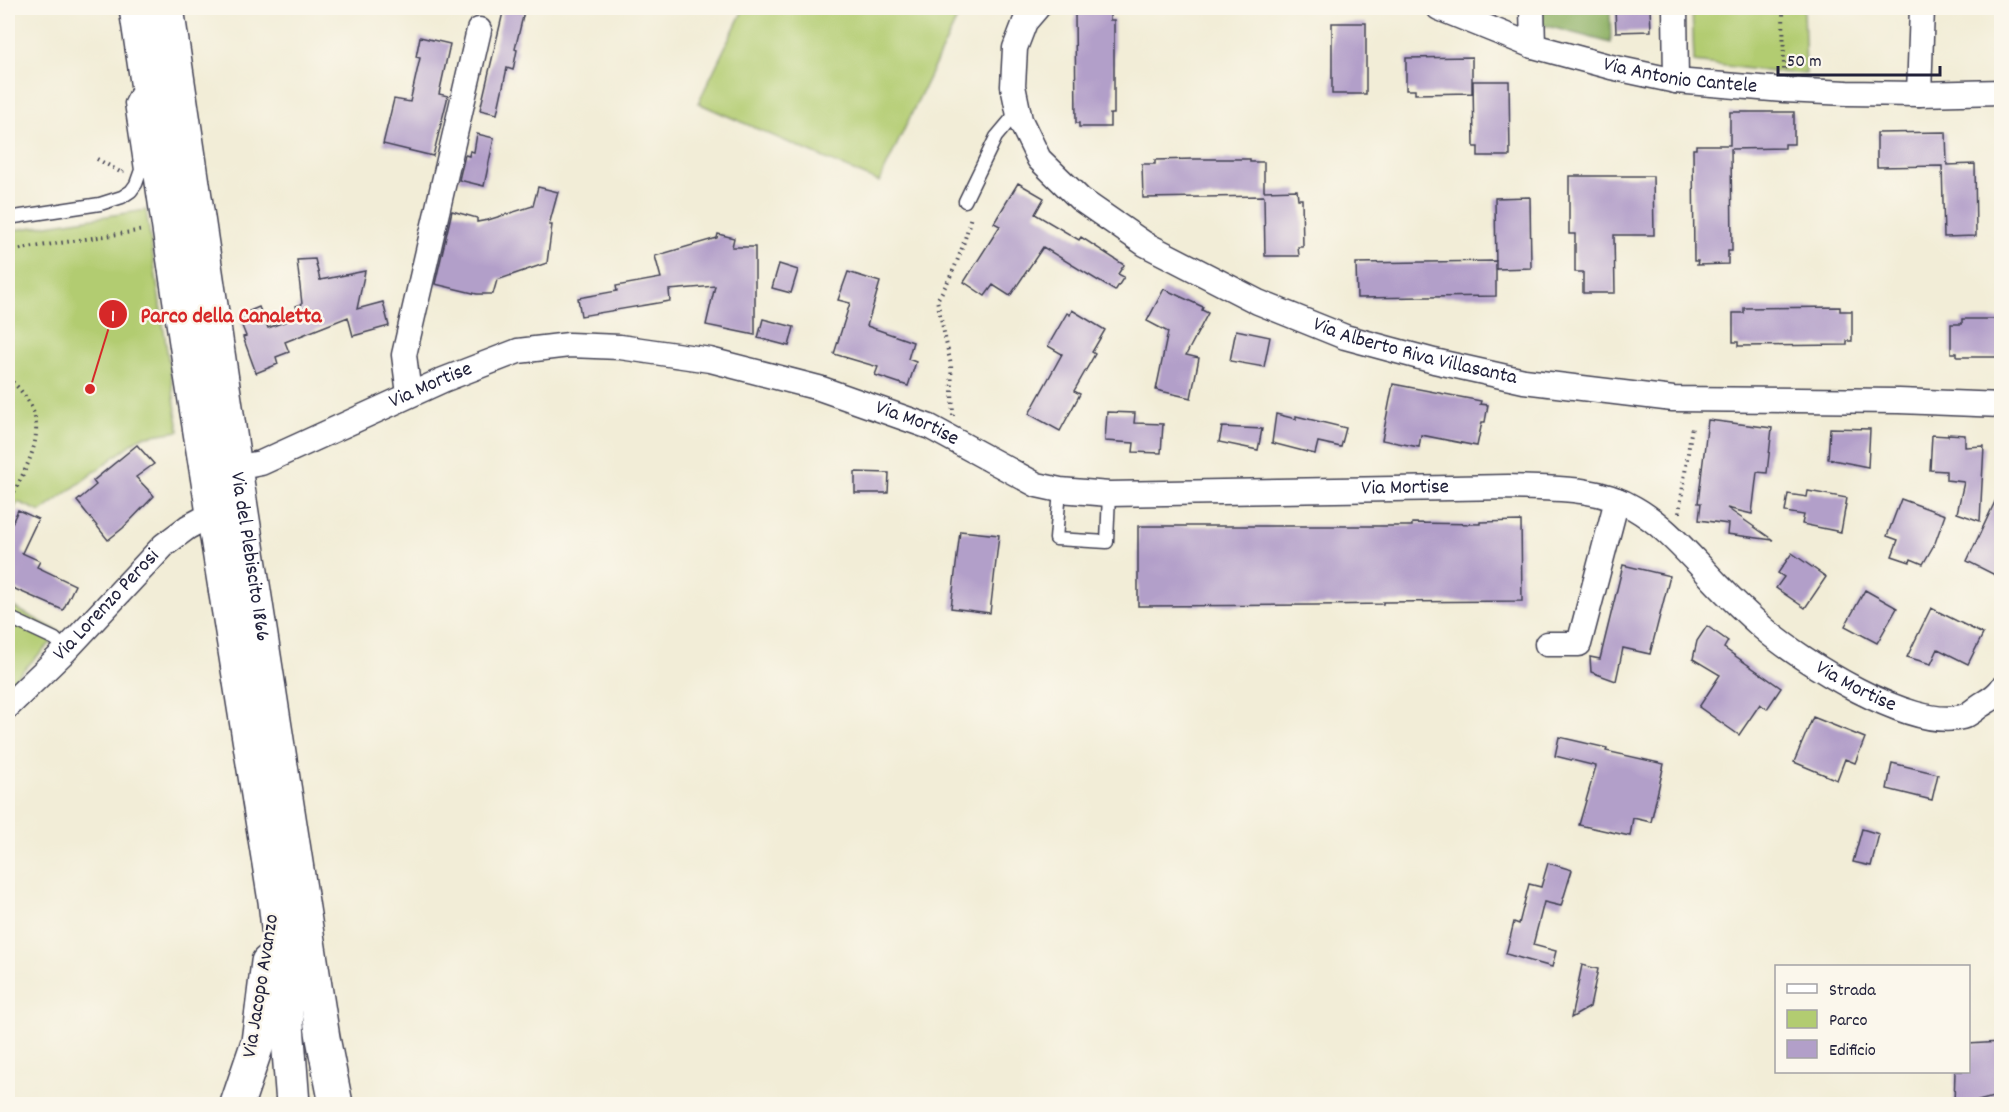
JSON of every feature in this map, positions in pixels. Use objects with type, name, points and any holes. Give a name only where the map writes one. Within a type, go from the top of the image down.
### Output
[{"type":"main road","name":"Via del Plebiscito 1866","points":[[136,8],[275,901],[293,1104]]},
{"type":"main road","name":"Via del Plebiscito 1866","points":[[167,8],[235,468],[336,1104]]},
{"type":"main road","name":"Via Jacopo Avanzo","points":[[237,1104],[258,1042],[275,901]]},
{"type":"street","name":"Via Alberto Riva Villasanta","points":[[1037,8],[1025,22],[1015,48],[1013,86],[1020,120],[1039,159],[1080,199],[1145,244],[1258,302],[1345,337],[1434,361],[1524,381],[1673,399],[1899,400],[2001,405]]},
{"type":"street","name":"Via Antonio Cantele","points":[[1439,8],[1533,46],[1611,67],[1676,81],[1784,90],[1919,94],[2001,92]]},
{"type":"street","points":[[1532,8],[1533,46]]},
{"type":"street","points":[[1675,8],[1676,81]]},
{"type":"street","points":[[1919,94],[1922,8]]},
{"type":"street","points":[[410,394],[404,355],[479,30]]},
{"type":"street","name":"Via Mortise","points":[[235,468],[261,463],[410,394],[518,351],[569,345],[620,347],[710,360],[819,388],[930,427],[966,444],[1036,485],[1060,490],[1109,494],[1509,487],[1563,489],[1598,494],[1634,508],[1668,532],[1726,593],[1792,651],[1858,690],[1904,710],[1947,719],[1964,717],[1998,694],[2001,688]]},
{"type":"street","points":[[1547,644],[1579,644],[1617,500]]},
{"type":"street","name":"Via Lorenzo Perosi","points":[[8,706],[66,650],[165,545],[188,527],[201,520],[214,518]]},
{"type":"lane","points":[[8,218],[100,204],[122,197],[131,191],[141,171],[131,103],[145,73]]},
{"type":"lane","points":[[965,201],[996,137],[1018,111]]},
{"type":"lane","points":[[1060,490],[1056,540],[1107,542],[1109,494]]},
{"type":"lane","points":[[8,616],[55,639],[66,650]]},
{"type":"path","points":[[1783,8],[1784,81]]},
{"type":"path","points":[[97,159],[122,173]]},
{"type":"path","points":[[953,425],[951,365],[937,300],[964,247],[972,216]]},
{"type":"path","points":[[8,251],[154,229]]},
{"type":"path","points":[[8,378],[21,389],[30,406],[36,421],[37,439],[8,504]]},
{"type":"path","points":[[1678,517],[1692,426]]},
{"type":"green space","points":[[744,8],[962,8],[879,182],[698,103]]},
{"type":"green space","points":[[1555,8],[1610,8],[1611,43],[1539,24],[1538,11],[1555,10]]},
{"type":"green space","points":[[1692,8],[1804,8],[1806,74],[1694,62]]},
{"type":"green space","points":[[146,210],[179,431],[141,437],[41,512],[18,502],[8,521],[8,231]]},
{"type":"green space","points":[[8,604],[61,633],[8,685]]},
{"type":"building","points":[[504,8],[525,8],[515,49],[517,50],[513,70],[507,68],[497,114],[480,110]]},
{"type":"building","points":[[1079,8],[1110,8],[1110,20],[1114,20],[1114,114],[1110,114],[1110,127],[1079,127],[1079,123],[1076,123],[1075,13],[1078,13]]},
{"type":"building","points":[[1615,8],[1650,8],[1651,31],[1616,32]]},
{"type":"building","points":[[1332,23],[1366,23],[1366,94],[1332,94]]},
{"type":"building","points":[[420,37],[450,44],[439,94],[448,96],[433,156],[383,144],[394,99],[410,102],[420,58],[416,57]]},
{"type":"building","points":[[1472,57],[1472,93],[1415,94],[1415,90],[1406,90],[1406,58]]},
{"type":"building","points":[[1473,81],[1509,81],[1510,156],[1478,156],[1478,147],[1474,147]]},
{"type":"building","points":[[1730,112],[1794,112],[1794,144],[1785,144],[1785,148],[1731,149],[1732,251],[1728,251],[1728,264],[1697,265],[1698,261],[1694,261],[1693,149],[1696,149],[1696,145],[1730,145]]},
{"type":"building","points":[[1946,132],[1947,165],[1975,164],[1976,236],[1944,237],[1942,166],[1877,167],[1877,133]]},
{"type":"building","points":[[477,134],[494,138],[484,186],[459,180],[465,155],[469,156],[470,151],[474,152]]},
{"type":"building","points":[[1250,159],[1250,162],[1264,162],[1264,191],[1297,190],[1298,199],[1302,199],[1303,247],[1298,247],[1299,256],[1265,256],[1264,196],[1143,198],[1142,164],[1155,164],[1155,160]]},
{"type":"building","points":[[1569,176],[1653,176],[1654,235],[1614,235],[1615,293],[1583,293],[1583,272],[1575,272],[1575,234],[1569,234]]},
{"type":"building","points":[[1018,183],[1044,198],[1035,214],[1079,240],[1081,237],[1124,265],[1118,274],[1124,277],[1115,291],[1043,247],[1010,296],[993,285],[985,296],[964,282],[1000,226],[994,223]]},
{"type":"building","points":[[538,187],[558,192],[549,225],[552,225],[547,263],[497,280],[493,294],[477,294],[435,284],[452,211],[477,218],[477,222],[488,220],[533,206]]},
{"type":"building","points":[[1530,197],[1531,268],[1496,269],[1495,198]]},
{"type":"building","points":[[718,234],[734,238],[732,247],[755,247],[755,335],[706,325],[715,286],[669,290],[670,301],[581,316],[578,298],[617,291],[616,286],[661,278],[655,256],[717,238]]},
{"type":"building","points":[[315,259],[320,280],[365,271],[357,309],[383,302],[389,326],[353,336],[348,317],[285,342],[289,352],[276,357],[278,364],[256,373],[238,316],[259,307],[268,328],[300,316],[296,306],[302,304],[297,260]]},
{"type":"building","points":[[1496,261],[1496,296],[1357,298],[1356,263]]},
{"type":"building","points":[[779,264],[798,270],[791,293],[772,288]]},
{"type":"building","points":[[848,272],[880,282],[867,326],[913,342],[908,359],[916,362],[908,386],[875,375],[878,367],[834,354],[850,303],[838,300]]},
{"type":"building","points":[[1164,289],[1203,307],[1202,310],[1208,313],[1186,355],[1199,358],[1191,398],[1156,390],[1168,332],[1147,321]]},
{"type":"building","points":[[1840,307],[1840,311],[1852,311],[1852,341],[1847,341],[1847,345],[1738,346],[1738,342],[1733,342],[1733,313],[1744,313],[1744,308]]},
{"type":"building","points":[[1072,310],[1105,330],[1092,352],[1095,354],[1074,391],[1080,394],[1060,431],[1029,414],[1062,354],[1048,346],[1067,313],[1070,315]]},
{"type":"building","points":[[763,319],[794,327],[789,346],[758,338]]},
{"type":"building","points":[[1962,319],[2001,319],[2001,357],[1957,357],[1957,353],[1951,353],[1951,324],[1962,324]]},
{"type":"building","points":[[1236,330],[1270,337],[1264,367],[1230,361]]},
{"type":"building","points":[[1393,384],[1481,401],[1480,404],[1488,405],[1477,446],[1421,435],[1419,447],[1382,440]]},
{"type":"building","points":[[1107,412],[1135,413],[1134,423],[1163,424],[1161,453],[1133,452],[1134,443],[1105,441]]},
{"type":"building","points":[[1276,414],[1296,419],[1296,416],[1346,428],[1341,447],[1318,442],[1315,454],[1272,443]]},
{"type":"building","points":[[1708,420],[1772,428],[1767,473],[1757,472],[1752,514],[1727,508],[1773,540],[1727,534],[1728,524],[1699,520],[1701,503],[1698,503]]},
{"type":"building","points":[[1222,427],[1262,429],[1258,450],[1219,442]]},
{"type":"building","points":[[1830,428],[1870,429],[1868,467],[1828,459]]},
{"type":"building","points":[[1948,434],[1965,435],[1965,447],[1984,446],[1980,521],[1957,513],[1964,482],[1946,480],[1946,471],[1930,470],[1932,435],[1948,436]]},
{"type":"building","points":[[137,445],[154,464],[136,477],[154,496],[108,540],[77,501],[96,485],[93,481]]},
{"type":"building","points":[[855,472],[889,473],[888,493],[855,493]]},
{"type":"building","points":[[2001,489],[2001,578],[1967,561]]},
{"type":"building","points":[[1808,491],[1847,498],[1841,532],[1802,524],[1804,515],[1785,512],[1788,494],[1807,497]]},
{"type":"building","points":[[1901,499],[1945,515],[1935,543],[1923,564],[1911,559],[1910,562],[1892,556],[1898,540],[1887,536]]},
{"type":"building","points":[[18,510],[38,519],[22,553],[40,561],[37,567],[75,585],[63,610],[8,586],[8,532]]},
{"type":"building","points":[[1521,521],[1522,601],[1138,606],[1138,526],[1412,526],[1412,523],[1480,524],[1480,522]]},
{"type":"building","points":[[960,531],[999,535],[990,613],[951,608]]},
{"type":"building","points":[[1792,553],[1826,577],[1805,608],[1776,588],[1784,577],[1778,573]]},
{"type":"building","points":[[1623,565],[1670,576],[1650,654],[1623,648],[1616,681],[1591,672],[1590,657],[1600,659]]},
{"type":"building","points":[[1865,590],[1897,608],[1877,643],[1845,626]]},
{"type":"building","points":[[1931,608],[1983,634],[1968,664],[1938,649],[1931,664],[1907,657]]},
{"type":"building","points":[[1707,626],[1728,641],[1724,648],[1781,688],[1767,709],[1760,704],[1739,735],[1699,707],[1720,675],[1693,659],[1697,641]]},
{"type":"building","points":[[1813,717],[1865,738],[1855,763],[1845,759],[1837,780],[1794,762]]},
{"type":"building","points":[[1559,737],[1607,748],[1606,751],[1664,764],[1651,822],[1633,818],[1630,836],[1579,825],[1596,766],[1555,756]]},
{"type":"building","points":[[1892,763],[1938,774],[1932,800],[1887,789]]},
{"type":"building","points":[[1862,829],[1879,834],[1871,866],[1853,862]]},
{"type":"building","points":[[1548,863],[1572,870],[1561,906],[1544,902],[1533,945],[1556,951],[1552,967],[1506,954],[1514,922],[1519,924],[1529,884],[1541,887]]},
{"type":"building","points":[[1582,965],[1598,969],[1590,1007],[1571,1018]]},
{"type":"building","points":[[2001,1042],[2001,1095],[1967,1104],[1954,1104],[1955,1073],[1970,1073],[1970,1044]]},
{"type":"place","name":"Parco della Canaletta","points":[[90,389]]}]
